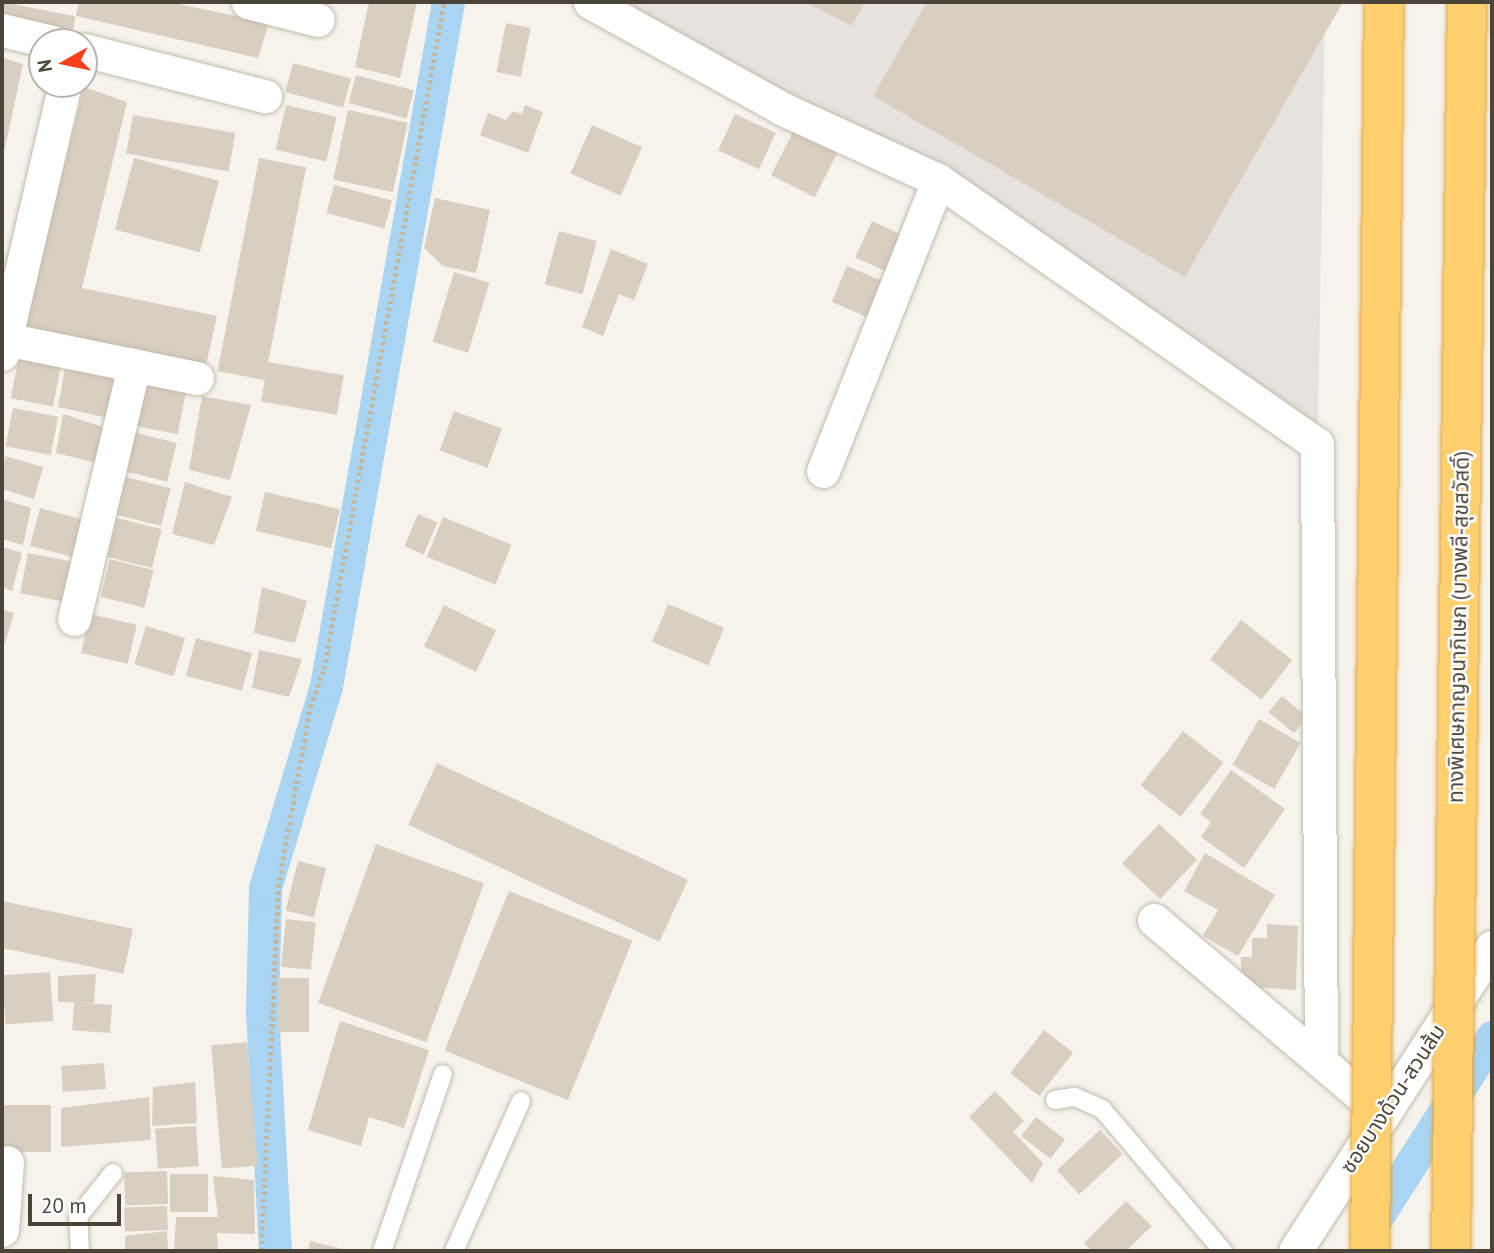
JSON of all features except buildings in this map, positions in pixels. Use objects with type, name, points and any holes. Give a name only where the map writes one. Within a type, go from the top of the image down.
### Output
[{"type":"highway","points":[[1370,1251],[1384,2]]},
{"type":"highway","name":"ทางพิเศษกาญจนาภิเษก (บางพลี-สุขสวัสดิ์)","points":[[1451,1251],[1467,2]]},
{"type":"street","points":[[248,2],[318,20]]},
{"type":"street","points":[[590,2],[783,109],[938,180],[1317,444],[1321,1056]]},
{"type":"street","points":[[2,30],[28,36]]},
{"type":"street","points":[[98,54],[265,96]]},
{"type":"street","points":[[62,98],[4,346],[134,365],[197,378]]},
{"type":"street","points":[[822,471],[938,180]]},
{"type":"street","points":[[74,619],[134,365]]},
{"type":"street","points":[[1154,920],[1321,1056],[1382,1114]]},
{"type":"street","name":"ซอยบางด้วน-สวนส้ม","points":[[1295,1251],[1492,947]]},
{"type":"street","points":[[2,1230],[7,1162]]},
{"type":"lane","points":[[382,1251],[443,1074]]},
{"type":"lane","points":[[1055,1100],[1075,1097],[1102,1110],[1223,1251]]},
{"type":"lane","points":[[454,1251],[521,1101]]},
{"type":"lane","points":[[79,1251],[78,1217],[113,1173]]},
{"type":"path","points":[[261,1251],[268,998],[278,887],[293,789],[324,670],[444,2]]},
{"type":"shaded area","points":[[619,2],[1325,2],[1318,424]]},
{"type":"waterway","points":[[275,1251],[262,1013],[265,888],[326,686],[448,2]]},
{"type":"waterway","points":[[1366,1234],[1492,1037]]}]
